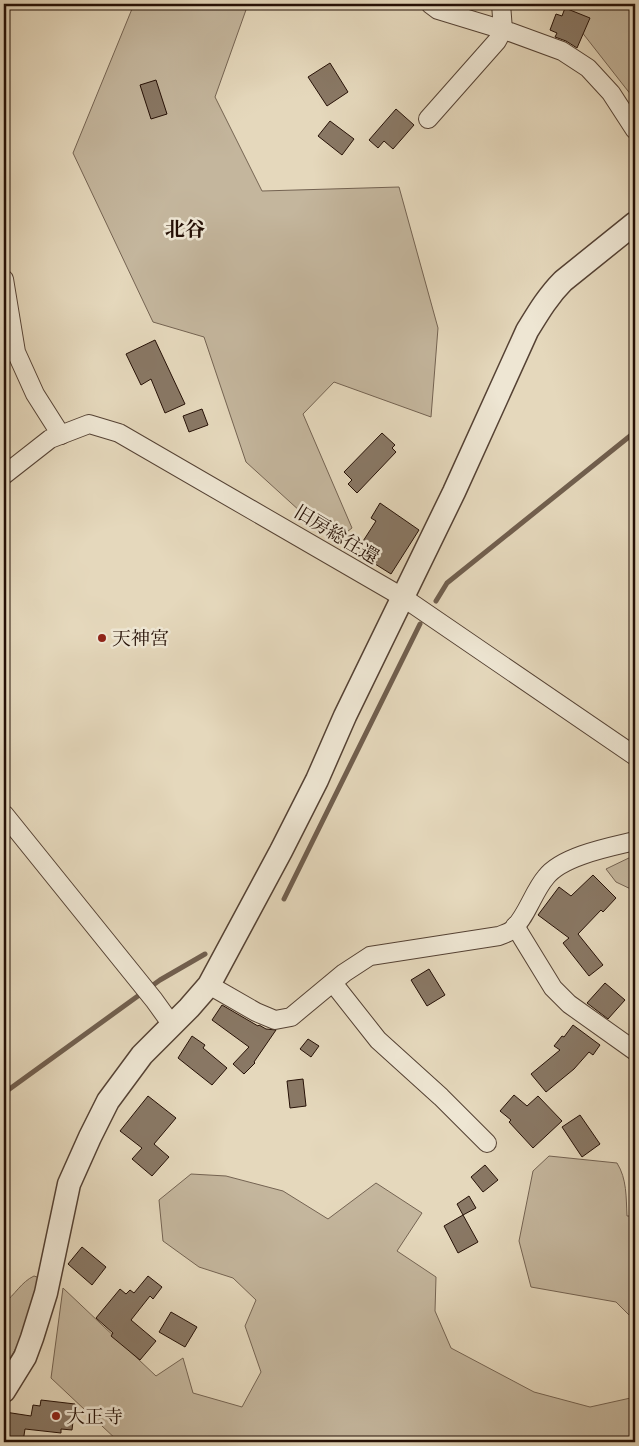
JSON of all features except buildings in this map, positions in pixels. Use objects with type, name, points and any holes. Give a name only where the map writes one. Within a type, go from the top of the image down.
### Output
[{"type":"street","points":[[430,4],[438,10],[562,51],[588,68],[611,92],[635,130]]},
{"type":"street","points":[[428,119],[496,41],[503,30],[501,4]]},
{"type":"street","points":[[4,1391],[25,1357],[32,1338],[46,1293],[69,1184],[108,1101],[142,1055],[209,986],[317,780],[345,716],[404,598],[527,331],[536,316],[563,281],[635,224]]},
{"type":"street","points":[[4,279],[16,352],[35,394],[61,435]]},
{"type":"street","name":"旧房総往還","points":[[4,475],[50,439],[89,424],[119,433],[404,598],[635,756]]},
{"type":"street","points":[[4,814],[172,1025]]},
{"type":"street","points":[[209,986],[256,1012],[275,1020],[291,1017],[333,982],[370,956],[499,936],[512,930],[534,892],[547,875],[564,863],[595,851],[635,841]]},
{"type":"street","points":[[515,926],[553,988],[569,1004],[635,1051]]},
{"type":"street","points":[[333,982],[378,1040],[441,1097],[487,1143]]},
{"type":"shaded area","points":[[134,4],[246,4],[247,7],[215,97],[262,191],[399,187],[438,328],[431,417],[334,382],[303,414],[352,528],[334,542],[246,462],[204,337],[153,322],[73,153]]},
{"type":"shaded area","points":[[560,4],[635,4],[635,100],[563,8]]},
{"type":"shaded area","points":[[635,855],[635,891],[616,882],[606,869]]},
{"type":"shaded area","points":[[549,1156],[617,1163],[623,1175],[627,1216],[635,1216],[635,1321],[616,1302],[531,1287],[519,1241],[533,1171]]},
{"type":"shaded area","points":[[191,1174],[226,1176],[283,1191],[328,1219],[376,1183],[422,1213],[397,1251],[436,1277],[435,1311],[451,1348],[534,1392],[590,1407],[635,1397],[635,1442],[119,1442],[51,1378],[63,1288],[156,1376],[183,1358],[193,1393],[242,1407],[261,1372],[245,1326],[256,1300],[233,1278],[199,1267],[163,1241],[159,1200]]},
{"type":"shaded area","points":[[34,1276],[40,1278],[25,1332],[4,1369],[4,1303],[25,1282]]},
{"type":"waterway","points":[[436,601],[447,583],[635,432]]},
{"type":"waterway","points":[[284,899],[420,624]]},
{"type":"waterway","points":[[4,1093],[160,980],[205,954]]},
{"type":"place","name":"天神宮","points":[[102,638]]},
{"type":"place","name":"大正寺","points":[[56,1416]]},
{"type":"district","name":"北谷","points":[[185,229]]}]
